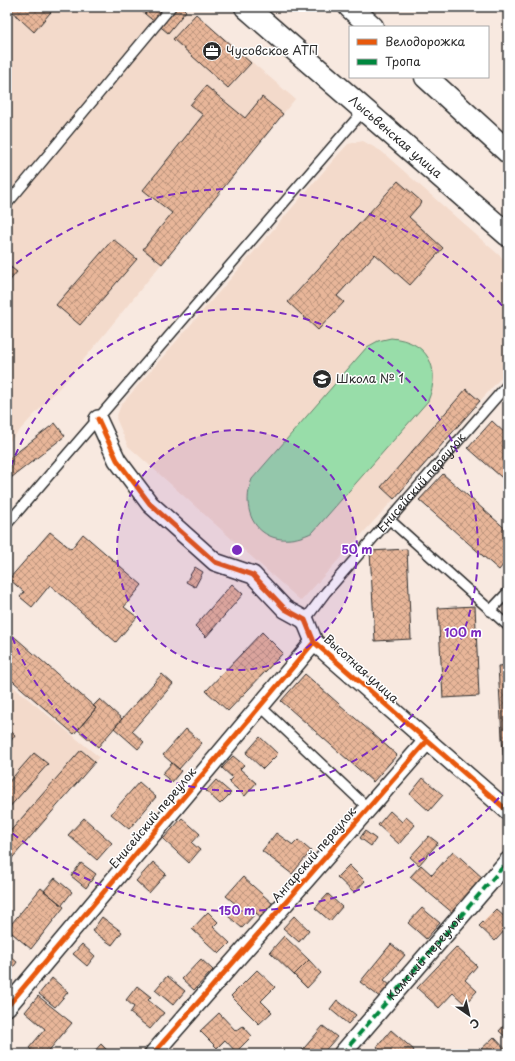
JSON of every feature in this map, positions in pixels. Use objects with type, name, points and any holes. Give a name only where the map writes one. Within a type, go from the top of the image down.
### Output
[{"type":"main road","name":"Лысьвенская улица","points":[[246,7],[508,235]]},
{"type":"main road","points":[[352,8],[371,26]]},
{"type":"main road","points":[[427,78],[508,152]]},
{"type":"street","points":[[98,419],[118,460],[150,504],[215,562],[253,576],[285,609],[305,620]]},
{"type":"street","name":"Высотная улица","points":[[305,620],[314,642],[508,812]]},
{"type":"street","name":"Енисейский переулок","points":[[7,1007],[314,642]]},
{"type":"street","name":"Ангарский переулок","points":[[153,1054],[427,741]]},
{"type":"street","name":"Камский переулок","points":[[342,1054],[508,861]]},
{"type":"lane","points":[[7,204],[171,7]]},
{"type":"lane","points":[[7,524],[364,110]]},
{"type":"lane","name":"Енисейский переулок","points":[[305,620],[326,592],[508,384]]},
{"type":"lane","points":[[390,520],[508,626]]},
{"type":"lane","points":[[490,610],[508,592]]},
{"type":"lane","points":[[260,706],[368,808]]},
{"type":"shaded area","name":"Чусовское АТП","points":[[7,7],[182,7],[186,11],[196,14],[295,99],[72,374],[7,444]]},
{"type":"shaded area","name":"Школа № 1","points":[[363,141],[381,151],[508,263],[508,370],[480,401],[466,389],[381,487],[394,499],[301,601],[128,446],[116,418],[121,405],[337,156],[348,144]]},
{"type":"shaded area","points":[[11,685],[99,757],[7,864],[7,690]]},
{"type":"green space","points":[[391,338],[404,340],[414,344],[422,350],[428,358],[432,367],[433,377],[432,389],[428,401],[313,532],[298,538],[284,539],[271,536],[261,530],[253,521],[249,509],[248,495],[252,479],[367,347],[378,341]]},
{"type":"building","points":[[7,7],[55,7],[34,32]]},
{"type":"building","points":[[137,7],[151,7],[145,14]]},
{"type":"building","points":[[151,7],[182,7],[186,11],[168,33],[145,14]]},
{"type":"building","name":"Чусовское АТП","points":[[196,14],[251,63],[228,88],[173,39]]},
{"type":"building","points":[[206,86],[245,118],[262,97],[283,114],[162,264],[143,249],[172,213],[143,190],[203,115],[190,105]]},
{"type":"building","points":[[398,181],[422,202],[409,217],[443,248],[410,285],[375,254],[337,296],[344,302],[318,330],[288,302]]},
{"type":"building","points":[[113,239],[137,259],[80,325],[56,305]]},
{"type":"building","points":[[7,264],[17,272],[7,284]]},
{"type":"building","points":[[466,389],[480,401],[394,499],[381,487]]},
{"type":"building","points":[[492,421],[508,436],[508,483],[468,448]]},
{"type":"building","points":[[55,423],[65,436],[7,481],[7,460]]},
{"type":"building","points":[[443,474],[508,531],[508,559],[499,570],[419,500]]},
{"type":"building","points":[[50,532],[71,549],[83,534],[142,585],[124,607],[137,617],[116,642],[50,585],[32,607],[20,597],[24,592],[9,579]]},
{"type":"building","points":[[407,549],[411,639],[375,641],[370,551]]},
{"type":"building","points":[[195,567],[203,572],[195,587],[186,582]]},
{"type":"building","points":[[232,584],[243,594],[206,637],[195,626]]},
{"type":"building","points":[[475,606],[479,696],[443,698],[438,608]]},
{"type":"building","points":[[9,632],[96,708],[74,734],[7,676],[7,634]]},
{"type":"building","points":[[262,632],[283,653],[228,711],[206,691]]},
{"type":"building","points":[[508,665],[508,755],[503,755],[498,666]]},
{"type":"building","points":[[162,674],[173,684],[132,731],[144,742],[138,749],[114,728]]},
{"type":"building","points":[[305,674],[397,755],[373,782],[281,701]]},
{"type":"building","points":[[100,699],[122,719],[98,747],[78,730],[96,708],[93,706]]},
{"type":"building","points":[[7,728],[15,735],[7,746]]},
{"type":"building","points":[[186,729],[202,743],[179,769],[163,755]]},
{"type":"building","points":[[260,737],[278,754],[263,769],[246,753]]},
{"type":"building","points":[[81,750],[95,762],[7,864],[7,835]]},
{"type":"building","points":[[34,753],[48,764],[7,810],[7,784]]},
{"type":"building","points":[[233,756],[244,765],[240,769],[256,783],[245,796],[229,782],[233,778],[222,768]]},
{"type":"building","points":[[172,763],[181,771],[172,782],[162,774]]},
{"type":"building","points":[[423,778],[443,795],[429,811],[410,794]]},
{"type":"building","points":[[216,780],[231,793],[220,804],[206,791]]},
{"type":"building","points":[[139,782],[156,797],[129,829],[111,814]]},
{"type":"building","points":[[390,811],[402,822],[406,817],[415,825],[399,844],[378,825]]},
{"type":"building","points":[[84,818],[112,843],[97,860],[68,835]]},
{"type":"building","points":[[182,818],[200,834],[192,843],[200,850],[189,863],[163,839]]},
{"type":"building","points":[[365,831],[376,839],[371,846],[360,838]]},
{"type":"building","points":[[276,833],[293,845],[298,840],[311,851],[292,874],[262,851]]},
{"type":"building","points":[[429,836],[438,843],[419,865],[410,857]]},
{"type":"building","points":[[453,851],[484,879],[454,914],[410,877],[421,865],[432,875]]},
{"type":"building","points":[[153,862],[166,874],[149,893],[136,881]]},
{"type":"building","points":[[81,863],[96,874],[86,888],[71,876]]},
{"type":"building","points":[[349,865],[365,881],[354,893],[337,877]]},
{"type":"building","points":[[243,877],[273,904],[261,917],[256,913],[242,928],[228,916],[237,905],[226,896]]},
{"type":"building","points":[[55,878],[72,892],[62,905],[44,891]]},
{"type":"building","points":[[41,888],[64,907],[31,949],[7,929]]},
{"type":"building","points":[[328,894],[342,907],[330,921],[315,908]]},
{"type":"building","points":[[422,908],[440,923],[426,939],[408,923]]},
{"type":"building","points":[[496,909],[508,920],[508,927],[495,941],[479,926]]},
{"type":"building","points":[[208,912],[218,922],[213,927],[230,943],[219,954],[192,929]]},
{"type":"building","points":[[294,916],[309,930],[299,942],[283,928]]},
{"type":"building","points":[[102,917],[122,932],[112,945],[92,931]]},
{"type":"building","points":[[284,936],[309,960],[294,975],[270,952]]},
{"type":"building","points":[[82,944],[95,956],[87,966],[73,954]]},
{"type":"building","points":[[391,944],[405,955],[384,980],[391,986],[381,998],[360,982]]},
{"type":"building","points":[[456,947],[477,966],[465,980],[477,991],[465,1004],[453,993],[439,1008],[417,988]]},
{"type":"building","points":[[7,954],[17,962],[7,976]]},
{"type":"building","points":[[201,959],[213,970],[194,990],[182,979]]},
{"type":"building","points":[[309,960],[321,973],[307,988],[294,975]]},
{"type":"building","points":[[257,970],[275,987],[261,1001],[272,1012],[259,1024],[231,996]]},
{"type":"building","points":[[167,976],[185,991],[173,1005],[155,990]]},
{"type":"building","points":[[52,978],[68,992],[55,1007],[39,994]]},
{"type":"building","points":[[137,986],[151,997],[148,1000],[164,1013],[150,1029],[130,1013],[134,1007],[126,1000]]},
{"type":"building","points":[[38,996],[72,1023],[46,1054],[36,1054],[29,1048],[45,1029],[25,1012]]},
{"type":"building","points":[[337,1000],[356,1015],[348,1024],[330,1009]]},
{"type":"building","points":[[219,1013],[236,1031],[243,1026],[252,1036],[236,1052],[225,1040],[217,1048],[200,1031]]},
{"type":"building","points":[[508,1021],[508,1039],[499,1031]]},
{"type":"building","points":[[323,1026],[337,1037],[322,1054],[299,1054]]},
{"type":"building","points":[[391,1030],[414,1050],[411,1054],[385,1054],[377,1047]]},
{"type":"building","points":[[494,1037],[508,1052],[508,1054],[476,1054]]},
{"type":"building","points":[[101,1044],[111,1054],[92,1054]]},
{"type":"marked path","points":[[342,1054],[508,861]]},
{"type":"cycle path","points":[[98,419],[117,460],[150,504],[215,562],[253,575],[285,609],[305,620],[314,642],[508,811]]},
{"type":"cycle path","points":[[7,1007],[314,642]]},
{"type":"cycle path","points":[[153,1054],[427,741]]},
{"type":"place","name":"Чусовское АТП","points":[[212,51]]},
{"type":"place","name":"Школа № 1","points":[[322,379]]}]
